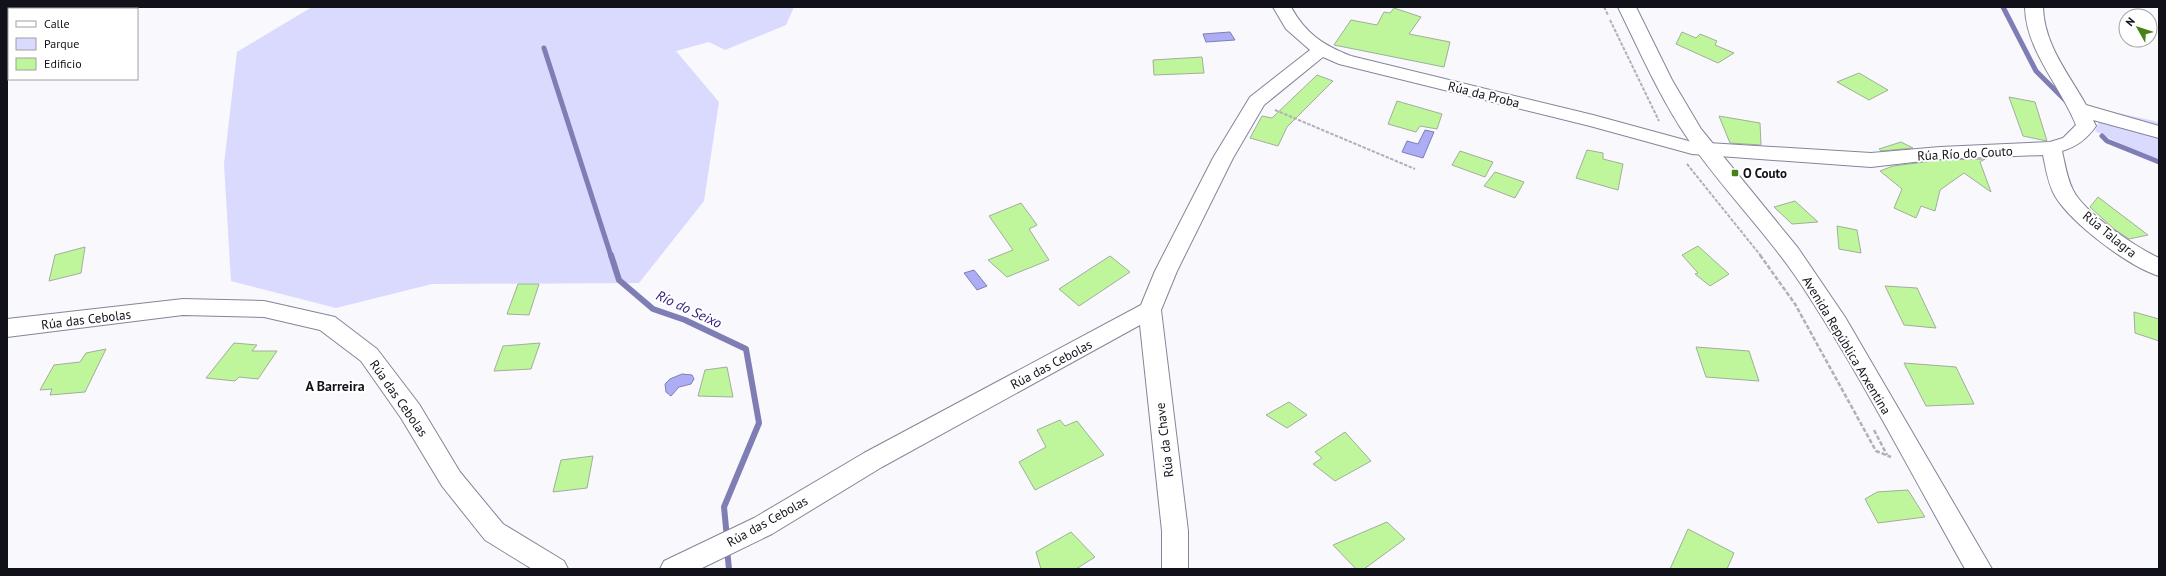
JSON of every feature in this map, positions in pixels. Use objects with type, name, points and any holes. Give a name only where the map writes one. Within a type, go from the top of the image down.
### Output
[{"type":"street","name":"Rúa da Proba","points":[[1282,7],[1292,25],[1321,50],[1359,64],[1705,150]]},
{"type":"street","name":"Avenida República Arxentina","points":[[1627,7],[1679,110],[1705,150],[1760,216],[1815,288],[1860,362],[1979,569]]},
{"type":"street","name":"Rúa Río do Couto","points":[[1705,150],[1730,150],[1871,160],[1940,153],[2051,148],[2070,142],[2086,126],[2081,110],[2065,86],[2038,34],[2032,18],[2034,7]]},
{"type":"street","points":[[1150,310],[1166,271],[1223,158],[1257,101],[1321,50]]},
{"type":"street","points":[[2081,110],[2159,132]]},
{"type":"street","name":"Rúa Talagra","points":[[2051,148],[2064,194],[2100,229],[2141,259],[2159,268]]},
{"type":"street","name":"Rúa das Cebolas","points":[[7,328],[183,307],[264,309],[327,323],[369,355],[410,411],[451,479],[494,532],[555,569]]},
{"type":"street","name":"Rúa das Cebolas","points":[[673,569],[763,526],[873,460],[1150,310]]},
{"type":"street","name":"Rúa da Chave","points":[[1150,310],[1175,532],[1175,569]]},
{"type":"path","points":[[1604,7],[1638,81],[1670,142],[1756,249],[1795,304],[1876,451],[1888,456]]},
{"type":"path","points":[[1257,101],[1415,169]]},
{"type":"green space","points":[[312,7],[794,7],[786,25],[725,50],[709,42],[676,51],[719,102],[704,201],[639,283],[432,284],[336,308],[231,281],[224,164],[237,52]]},
{"type":"green space","points":[[2104,110],[2159,122],[2159,163],[2095,131]]},
{"type":"water","points":[[1230,32],[1235,40],[1206,42],[1203,34]]},
{"type":"water","points":[[1425,130],[1434,132],[1423,158],[1402,152],[1407,141],[1418,144]]},
{"type":"water","points":[[974,270],[987,286],[977,290],[964,273]]},
{"type":"water","points":[[682,374],[692,375],[694,379],[691,384],[679,387],[671,396],[666,392],[665,384],[670,379]]},
{"type":"building","points":[[1394,8],[1421,17],[1409,34],[1450,42],[1444,67],[1334,45],[1351,20],[1377,25],[1384,12],[1390,13]]},
{"type":"building","points":[[1682,32],[1696,38],[1700,34],[1717,41],[1715,45],[1734,53],[1718,63],[1676,44]]},
{"type":"building","points":[[1202,57],[1204,73],[1154,75],[1153,60]]},
{"type":"building","points":[[1859,73],[1888,90],[1869,100],[1837,82]]},
{"type":"building","points":[[1317,75],[1333,81],[1287,127],[1278,146],[1250,138],[1262,116],[1272,118]]},
{"type":"building","points":[[2009,97],[2035,102],[2047,141],[2023,136]]},
{"type":"building","points":[[1397,101],[1442,114],[1437,129],[1420,126],[1416,132],[1388,124]]},
{"type":"building","points":[[1719,116],[1760,123],[1761,145],[1730,143]]},
{"type":"building","points":[[1901,142],[1913,148],[1881,151],[1879,149]]},
{"type":"building","points":[[1587,150],[1603,153],[1603,159],[1623,164],[1618,190],[1576,178]]},
{"type":"building","points":[[1460,151],[1493,162],[1485,177],[1452,165]]},
{"type":"building","points":[[1985,159],[1980,162],[1991,192],[1964,173],[1940,190],[1935,211],[1921,206],[1916,218],[1894,208],[1902,189],[1880,171],[1893,166],[1940,160]]},
{"type":"building","points":[[1495,172],[1524,182],[1515,198],[1484,186]]},
{"type":"building","points":[[2098,197],[2148,235],[2129,239],[2114,229],[2090,207]]},
{"type":"building","points":[[1795,201],[1818,222],[1792,224],[1774,207]]},
{"type":"building","points":[[1021,203],[1037,225],[1029,229],[1049,260],[1007,277],[988,260],[1013,250],[989,216]]},
{"type":"building","points":[[1837,226],[1857,230],[1861,253],[1839,249]]},
{"type":"building","points":[[1698,246],[1729,274],[1710,286],[1695,274],[1698,273],[1682,255]]},
{"type":"building","points":[[85,247],[81,273],[49,281],[55,255]]},
{"type":"building","points":[[1110,256],[1130,272],[1079,306],[1059,289]]},
{"type":"building","points":[[518,284],[539,284],[529,315],[507,314]]},
{"type":"building","points":[[1885,286],[1917,288],[1936,328],[1904,325]]},
{"type":"building","points":[[2134,312],[2159,319],[2159,341],[2135,333]]},
{"type":"building","points":[[234,343],[257,345],[252,351],[277,351],[258,379],[239,377],[235,381],[206,378]]},
{"type":"building","points":[[540,343],[531,369],[494,371],[503,346]]},
{"type":"building","points":[[1696,347],[1749,351],[1759,381],[1706,377]]},
{"type":"building","points":[[106,349],[85,392],[50,395],[52,389],[40,390],[54,365],[80,362],[86,353]]},
{"type":"building","points":[[1904,363],[1956,367],[1974,404],[1926,406]]},
{"type":"building","points":[[727,367],[733,397],[698,396],[705,370]]},
{"type":"building","points":[[1289,402],[1307,415],[1287,428],[1266,415]]},
{"type":"building","points":[[1060,420],[1065,426],[1077,421],[1104,455],[1035,490],[1019,462],[1046,447],[1037,430]]},
{"type":"building","points":[[1345,432],[1371,461],[1335,481],[1313,464],[1322,458],[1315,452]]},
{"type":"building","points":[[593,456],[587,488],[553,492],[561,460]]},
{"type":"building","points":[[1908,490],[1925,517],[1878,523],[1865,499],[1877,492]]},
{"type":"building","points":[[1387,522],[1405,539],[1364,569],[1356,569],[1333,545]]},
{"type":"building","points":[[1688,529],[1734,553],[1727,569],[1670,569]]},
{"type":"building","points":[[1071,532],[1095,557],[1076,569],[1041,569],[1036,552]]},
{"type":"waterway","points":[[2003,7],[2036,71],[2066,101]]},
{"type":"waterway","name":"Río do Seixo","points":[[544,48],[611,256]]},
{"type":"waterway","points":[[2102,136],[2107,141],[2159,162]]},
{"type":"waterway","name":"Río do Seixo","points":[[611,255],[619,280],[653,309],[685,320],[746,349],[759,423],[724,507],[727,538]]},
{"type":"waterway","name":"Río do Seixo","points":[[727,549],[729,569]]},
{"type":"place","name":"O Couto","points":[[1735,173]]},
{"type":"district","name":"A Barreira","points":[[335,386]]}]
